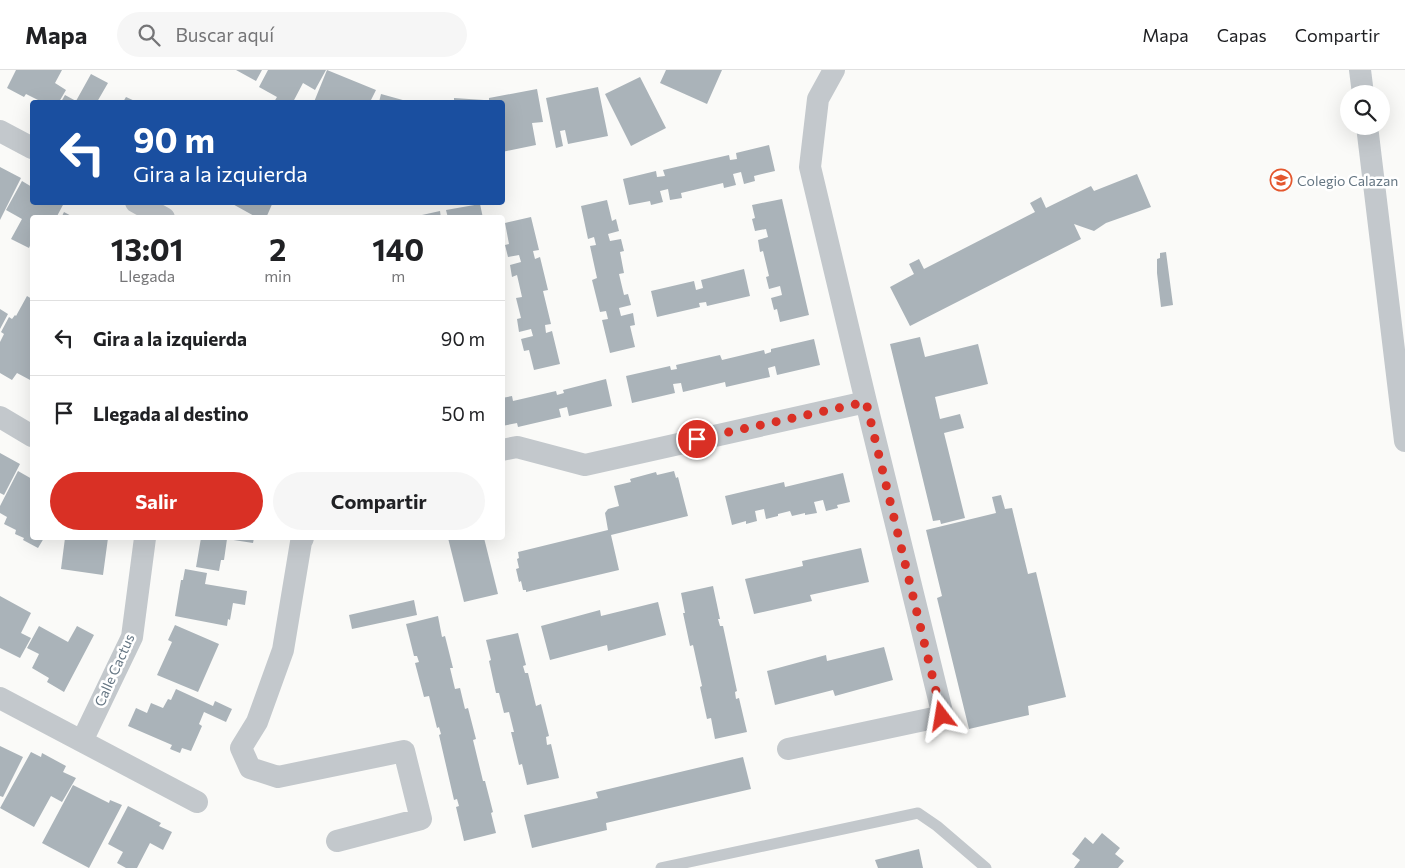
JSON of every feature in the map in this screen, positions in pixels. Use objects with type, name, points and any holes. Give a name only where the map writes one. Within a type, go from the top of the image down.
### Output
[{"type":"street","points":[[788,750],[942,716],[810,167],[818,99],[834,70]]},
{"type":"street","points":[[1360,70],[1362,85]]},
{"type":"street","points":[[0,131],[30,147]]},
{"type":"street","points":[[1368,135],[1405,440]]},
{"type":"street","points":[[141,205],[159,215]]},
{"type":"street","points":[[505,449],[517,446],[585,465],[866,402]]},
{"type":"street","points":[[0,417],[30,435]]},
{"type":"street","name":"Calle Cactus","points":[[82,741],[132,636],[145,540]]},
{"type":"street","points":[[302,540],[283,650],[257,722],[241,748],[250,768],[278,777],[404,751],[421,818],[337,841]]},
{"type":"street","points":[[0,698],[197,802]]},
{"type":"lane","points":[[661,868],[918,813],[937,826],[986,868]]},
{"type":"building","points":[[16,70],[62,70],[55,83],[66,90],[60,100],[38,100],[26,94],[24,97],[7,88]]},
{"type":"building","points":[[236,70],[262,70],[256,81]]},
{"type":"building","points":[[268,70],[326,70],[315,90],[303,83],[294,100],[275,100],[277,97],[259,87]]},
{"type":"building","points":[[327,70],[376,90],[371,100],[315,100]]},
{"type":"building","points":[[666,70],[722,70],[707,104],[660,83]]},
{"type":"building","points":[[91,74],[108,83],[98,100],[77,100]]},
{"type":"building","points":[[640,77],[666,128],[631,146],[605,94]]},
{"type":"building","points":[[598,87],[608,136],[568,144],[565,130],[560,131],[563,146],[556,148],[546,98]]},
{"type":"building","points":[[537,89],[543,122],[532,123],[536,145],[505,151],[505,100],[489,100],[489,98]]},
{"type":"building","points":[[381,94],[403,100],[380,100]]},
{"type":"building","points":[[65,95],[74,100],[62,100]]},
{"type":"building","points":[[454,98],[484,100],[454,100]]},
{"type":"building","points":[[769,145],[775,171],[754,176],[755,181],[744,184],[741,172],[733,174],[736,185],[724,188],[723,183],[681,193],[682,198],[670,200],[668,189],[660,191],[663,202],[651,205],[650,201],[629,205],[623,179],[656,171],[657,177],[665,176],[663,170],[729,155],[730,160],[737,159],[736,153]]},
{"type":"building","points":[[0,167],[21,178],[0,220]]},
{"type":"building","points":[[1137,174],[1151,207],[1106,223],[1094,231],[1074,224],[1081,239],[910,326],[890,287],[914,274],[909,264],[919,259],[924,269],[1035,212],[1030,203],[1041,197],[1046,208],[1091,186],[1094,191]]},
{"type":"building","points":[[22,181],[30,186],[30,205],[63,205],[58,215],[30,215],[29,248],[11,239],[22,219],[6,210]]},
{"type":"building","points":[[782,199],[809,315],[780,322],[777,309],[774,310],[771,298],[782,295],[780,286],[769,289],[766,277],[769,276],[763,251],[760,252],[758,240],[768,237],[766,229],[755,231],[752,219],[755,218],[752,205]]},
{"type":"building","points":[[607,200],[612,221],[616,219],[619,231],[608,234],[610,241],[621,239],[624,251],[620,252],[624,273],[619,274],[624,295],[628,294],[631,305],[619,308],[621,316],[633,313],[635,325],[630,326],[635,347],[610,353],[602,320],[608,319],[606,311],[600,312],[592,280],[597,278],[590,246],[596,245],[594,237],[588,239],[581,206]]},
{"type":"building","points":[[234,205],[272,205],[267,215],[253,215]]},
{"type":"building","points":[[480,205],[482,215],[447,215],[446,210]]},
{"type":"building","points":[[440,211],[441,215],[422,215]]},
{"type":"building","points":[[531,217],[539,250],[533,251],[535,259],[540,257],[548,290],[543,291],[551,324],[545,325],[546,333],[552,331],[560,364],[534,370],[529,350],[524,351],[521,339],[533,336],[531,329],[519,332],[517,319],[521,318],[516,298],[522,297],[517,275],[512,277],[510,265],[521,262],[519,255],[508,257],[505,245],[509,244],[505,223]]},
{"type":"building","points":[[1166,252],[1173,305],[1161,307],[1157,259],[1160,258],[1160,253]]},
{"type":"building","points":[[744,269],[750,296],[707,306],[706,302],[699,303],[700,307],[657,317],[651,291],[694,281],[696,290],[703,288],[701,280]]},
{"type":"building","points":[[27,296],[30,298],[30,380],[17,373],[12,380],[0,373],[0,342],[4,334],[1,332],[9,317],[12,319],[16,316]]},
{"type":"building","points":[[0,309],[8,314],[0,329]]},
{"type":"building","points":[[920,337],[925,357],[978,344],[988,384],[935,397],[940,419],[960,414],[964,428],[944,433],[965,518],[941,524],[940,520],[933,521],[890,344]]},
{"type":"building","points":[[814,339],[820,365],[777,375],[775,366],[768,368],[770,377],[726,387],[725,382],[683,392],[681,383],[673,384],[675,393],[632,403],[626,376],[670,366],[671,370],[677,369],[676,365],[720,355],[722,360],[764,350],[765,354],[771,352],[771,349]]},
{"type":"building","points":[[606,379],[612,406],[569,416],[567,407],[559,409],[561,417],[518,427],[517,423],[505,425],[505,397],[512,396],[513,401],[556,391],[557,395],[564,393],[563,390]]},
{"type":"building","points":[[0,453],[20,464],[4,495],[0,493]]},
{"type":"building","points":[[18,471],[30,478],[30,540],[43,540],[38,548],[23,540],[24,538],[15,534],[16,530],[4,524],[7,517],[0,513],[0,506]]},
{"type":"building","points":[[674,471],[676,478],[678,477],[688,516],[611,535],[619,570],[526,592],[526,590],[523,590],[516,569],[519,568],[518,552],[608,530],[605,513],[608,509],[619,506],[614,486],[631,482],[630,479],[656,472],[657,475]]},
{"type":"building","points":[[843,473],[850,502],[837,505],[838,508],[826,511],[823,500],[814,502],[817,513],[792,516],[790,511],[766,519],[764,509],[755,511],[757,521],[746,524],[746,521],[732,525],[725,496],[784,482],[785,487]]},
{"type":"building","points":[[1001,495],[1005,509],[1012,508],[1028,574],[1036,572],[1066,697],[1028,706],[1029,715],[969,729],[937,598],[942,596],[926,530],[996,513],[992,497]]},
{"type":"building","points":[[65,540],[108,540],[103,575],[61,569]]},
{"type":"building","points":[[201,540],[227,540],[224,560],[221,560],[219,571],[196,567]]},
{"type":"building","points":[[234,540],[254,540],[253,543]]},
{"type":"building","points":[[448,540],[484,540],[498,594],[464,602]]},
{"type":"building","points":[[861,548],[869,582],[810,595],[812,601],[754,614],[745,579],[803,566],[802,561]]},
{"type":"building","points":[[185,569],[207,573],[205,584],[247,591],[245,605],[233,603],[227,626],[175,616],[181,580],[183,580]]},
{"type":"building","points":[[713,586],[720,619],[718,619],[720,626],[723,626],[737,691],[735,692],[736,699],[739,698],[747,732],[715,739],[711,718],[707,719],[693,645],[690,646],[681,593]]},
{"type":"building","points":[[0,596],[31,613],[21,633],[31,638],[20,658],[0,648]]},
{"type":"building","points":[[414,600],[417,615],[352,629],[349,615]]},
{"type":"building","points":[[658,602],[666,635],[608,651],[607,645],[550,660],[541,626],[600,610],[601,616]]},
{"type":"building","points":[[438,616],[442,637],[445,636],[453,668],[450,668],[455,689],[460,688],[465,709],[468,708],[476,739],[473,740],[493,812],[491,813],[496,833],[464,841],[456,807],[459,806],[457,799],[454,800],[439,735],[441,734],[439,727],[437,728],[429,696],[424,697],[415,663],[419,662],[417,656],[414,656],[406,624]]},
{"type":"building","points":[[175,625],[219,644],[198,692],[157,675],[172,642],[168,640]]},
{"type":"building","points":[[39,626],[68,642],[77,626],[94,635],[64,692],[47,682],[49,678],[32,668],[39,654],[27,648]]},
{"type":"building","points":[[518,633],[526,665],[523,666],[525,673],[528,673],[536,706],[541,704],[549,736],[546,737],[547,745],[551,744],[559,778],[527,785],[522,764],[519,765],[511,732],[514,732],[509,712],[504,713],[499,693],[496,693],[486,640]]},
{"type":"building","points":[[884,647],[893,680],[835,696],[833,690],[775,705],[767,671],[826,655],[827,661]]},
{"type":"building","points":[[176,689],[213,706],[215,701],[232,709],[226,722],[204,712],[199,724],[202,726],[191,751],[182,748],[180,753],[170,749],[172,745],[128,726],[136,708],[147,713],[151,703],[163,708],[168,699],[171,700]]},
{"type":"building","points":[[0,746],[23,757],[3,797],[0,796]]},
{"type":"building","points":[[31,752],[41,757],[42,753],[66,766],[63,772],[76,778],[62,802],[51,796],[34,827],[0,808]]},
{"type":"building","points":[[743,757],[751,789],[606,823],[607,830],[532,848],[524,815],[598,798],[596,792]]},
{"type":"building","points":[[73,785],[109,803],[110,800],[122,805],[89,868],[42,843]]},
{"type":"building","points":[[128,806],[161,823],[159,826],[172,832],[163,850],[150,843],[137,868],[126,868],[117,863],[123,852],[108,844]]},
{"type":"building","points":[[1102,833],[1120,848],[1115,854],[1124,861],[1118,868],[1074,868],[1080,860],[1072,854],[1085,837],[1093,844]]},
{"type":"building","points":[[919,849],[923,868],[878,868],[875,860]]},
{"type":"place","name":"Colegio Calazan","points":[[1281,180]]},
{"type":"route","points":[[697,439],[866,402],[942,716]]}]
